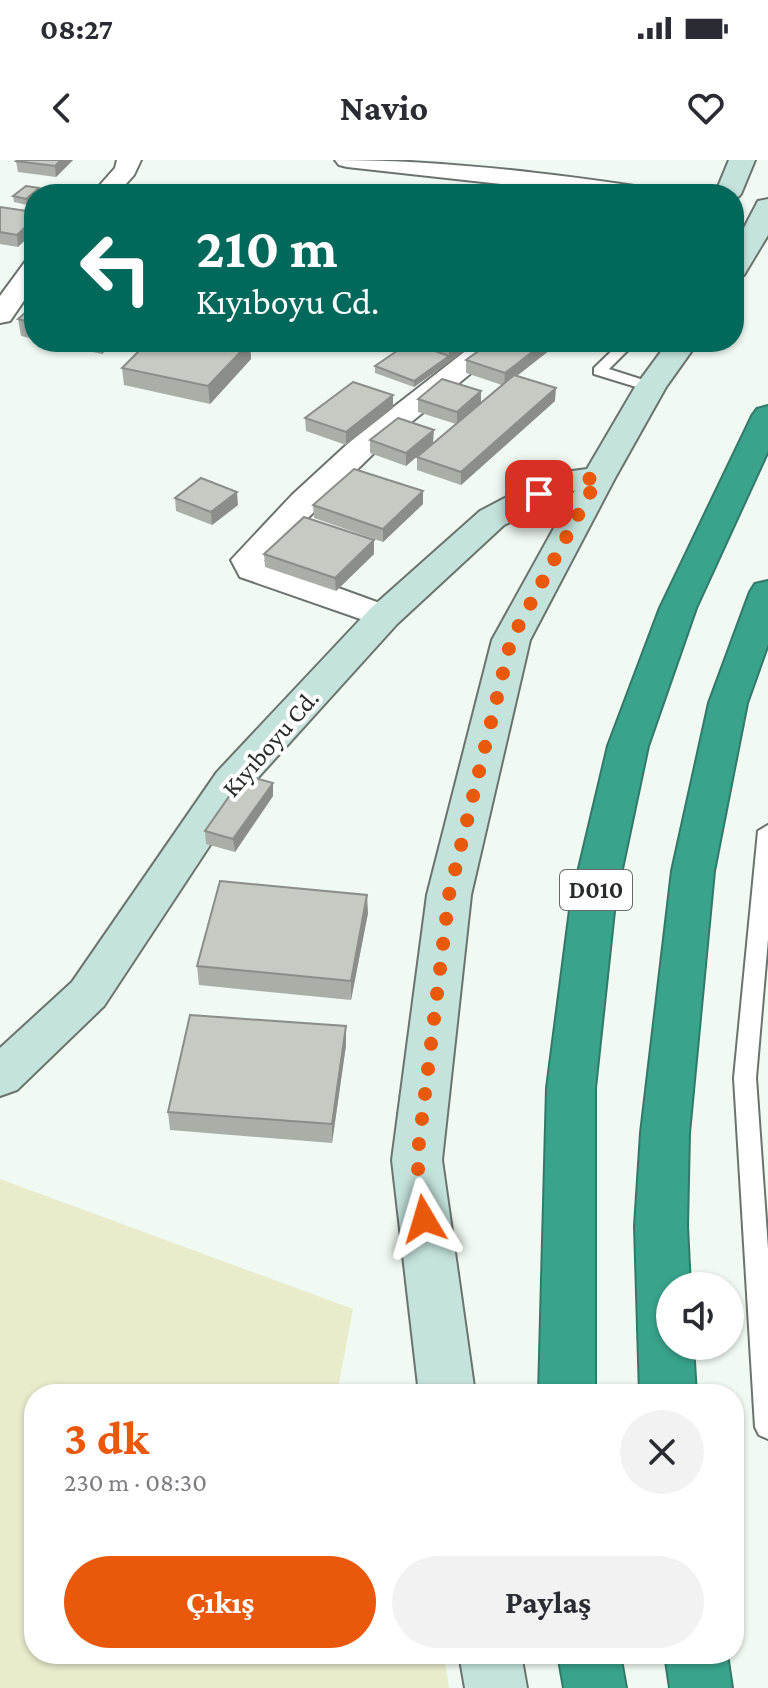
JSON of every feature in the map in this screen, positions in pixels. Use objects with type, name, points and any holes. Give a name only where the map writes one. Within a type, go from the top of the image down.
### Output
[{"type":"highway","name":"D010","points":[[567,1384],[571,1088],[593,902],[628,746],[678,608],[768,416]]},
{"type":"highway","points":[[668,1384],[661,1226],[664,1148],[691,887],[728,703],[768,592]]},
{"type":"highway","points":[[591,1664],[595,1688]]},
{"type":"highway","points":[[697,1664],[701,1688]]},
{"type":"street","points":[[113,184],[126,170],[129,160]]},
{"type":"street","points":[[347,160],[580,184]]},
{"type":"street","points":[[732,184],[742,160]]},
{"type":"street","points":[[744,205],[767,210],[744,251]]},
{"type":"street","points":[[0,315],[24,282]]},
{"type":"street","points":[[384,616],[251,570],[247,560],[287,516],[331,476],[480,352]]},
{"type":"street","points":[[446,1384],[417,1160],[449,895],[511,640],[598,478],[651,387],[676,352]]},
{"type":"street","name":"Kıyıboyu Cd.","points":[[0,1077],[88,994],[231,782],[384,616],[492,518],[562,481],[598,478]]},
{"type":"street","points":[[492,1664],[496,1688]]},
{"type":"lane","points":[[619,352],[599,371],[651,387]]},
{"type":"lane","points":[[768,831],[745,1078],[768,1427]]},
{"type":"green space","points":[[0,1179],[353,1309],[339,1384],[24,1384],[24,1664],[445,1664],[449,1688],[0,1688]]},
{"type":"building","points":[[17,160],[61,160],[55,166]]},
{"type":"building","points":[[24,188],[24,199],[13,196]]},
{"type":"building","points":[[0,207],[24,211],[24,228],[17,235],[0,232]]},
{"type":"building","points":[[138,352],[240,352],[208,386],[122,368]]},
{"type":"building","points":[[395,352],[438,352],[449,356],[414,381],[375,366]]},
{"type":"building","points":[[477,352],[532,352],[505,373],[466,360]]},
{"type":"building","points":[[514,375],[556,388],[461,472],[417,457]]},
{"type":"building","points":[[442,379],[481,391],[457,412],[418,399]]},
{"type":"building","points":[[353,382],[393,395],[346,432],[305,418]]},
{"type":"building","points":[[398,418],[434,430],[406,453],[370,440]]},
{"type":"building","points":[[354,469],[423,491],[383,529],[313,505]]},
{"type":"building","points":[[201,478],[237,492],[211,512],[175,498]]},
{"type":"building","points":[[304,517],[374,540],[335,578],[264,554]]},
{"type":"building","points":[[244,775],[273,783],[233,839],[205,831]]},
{"type":"building","points":[[220,881],[367,895],[351,981],[197,966]]},
{"type":"building","points":[[190,1015],[346,1026],[332,1124],[168,1112]]},
{"type":"route","points":[[424,1219],[417,1160],[449,895],[511,640],[598,478],[562,481],[539,494]]}]
